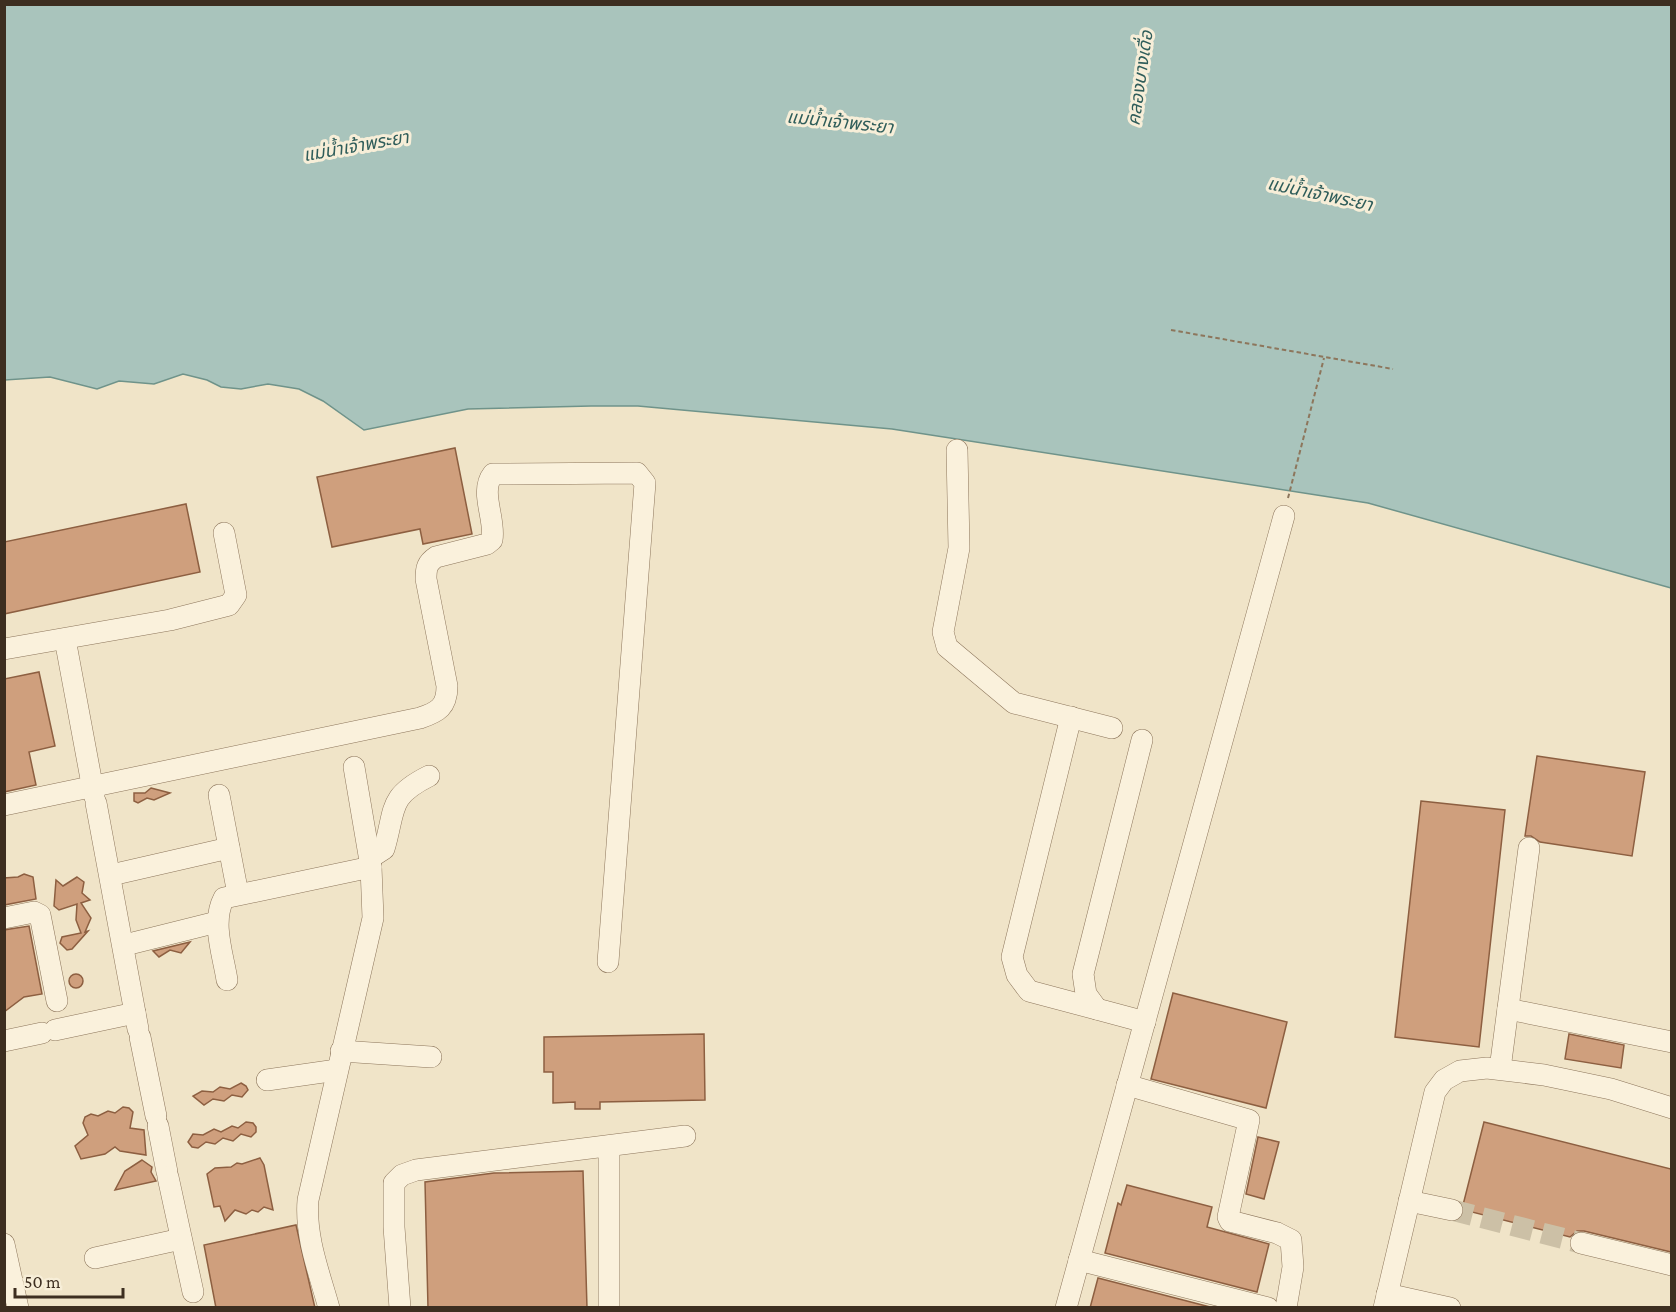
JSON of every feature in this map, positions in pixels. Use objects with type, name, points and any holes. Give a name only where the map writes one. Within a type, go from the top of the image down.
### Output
[{"type":"lane","points":[[957,450],[959,548],[943,632],[947,647],[1014,703],[1112,728]]},
{"type":"lane","points":[[4,805],[94,795],[438,712],[447,697],[447,686],[426,579],[426,568],[429,562],[436,557],[487,544],[492,540],[494,532],[487,490],[493,474],[638,473],[645,483],[608,962]]},
{"type":"lane","points":[[1066,1308],[1284,516]]},
{"type":"lane","points":[[4,649],[189,616],[229,605],[236,595],[224,533]]},
{"type":"lane","points":[[64,639],[94,795],[113,875],[138,1026],[194,1299]]},
{"type":"lane","points":[[1071,717],[1012,957],[1017,975],[1029,991],[1145,1022]]},
{"type":"lane","points":[[1097,1009],[1086,994],[1083,974],[1142,740]]},
{"type":"lane","points":[[329,1308],[310,1241],[307,1218],[339,1060],[373,918],[370,863],[354,767]]},
{"type":"lane","points":[[227,980],[218,922],[218,909],[224,898],[370,863],[384,849],[397,799],[405,789],[429,776]]},
{"type":"lane","points":[[219,795],[238,894]]},
{"type":"lane","points":[[113,875],[229,848]]},
{"type":"lane","points":[[1500,1069],[1529,848]]},
{"type":"lane","points":[[4,918],[34,912],[40,915],[55,1020]]},
{"type":"lane","points":[[126,945],[218,922]]},
{"type":"lane","points":[[1508,1009],[1671,1042]]},
{"type":"lane","points":[[4,1041],[55,1020],[138,1026]]},
{"type":"lane","points":[[267,1080],[339,1060],[431,1057]]},
{"type":"lane","points":[[1450,1308],[1385,1301],[1435,1092],[1444,1080],[1460,1071],[1500,1069],[1544,1075],[1611,1089],[1670,1106]]},
{"type":"lane","points":[[1127,1085],[1249,1120],[1227,1213],[1230,1221],[1277,1233],[1291,1240],[1293,1267],[1286,1308]]},
{"type":"lane","points":[[400,1308],[394,1227],[394,1183],[402,1175],[416,1170],[685,1136]]},
{"type":"lane","points":[[609,1146],[609,1308]]},
{"type":"lane","points":[[1409,1201],[1452,1210]]},
{"type":"lane","points":[[95,1258],[181,1239]]},
{"type":"lane","points":[[1581,1243],[1671,1265]]},
{"type":"lane","points":[[4,1244],[18,1307]]},
{"type":"lane","points":[[1079,1260],[1268,1308]]},
{"type":"path","points":[[1171,330],[1393,369]]},
{"type":"path","points":[[1284,516],[1324,358]]},
{"type":"water","points":[[4,5],[1671,5],[1671,588],[1368,503],[892,429],[638,406],[591,406],[468,409],[364,430],[323,401],[299,389],[268,384],[241,389],[221,387],[207,380],[183,374],[154,384],[119,381],[97,389],[50,377],[5,380]]},
{"type":"building","points":[[455,448],[472,534],[423,544],[420,529],[332,547],[317,477]]},
{"type":"building","points":[[186,504],[200,572],[4,614],[4,542]]},
{"type":"building","points":[[39,672],[55,746],[29,752],[36,785],[4,792],[4,679]]},
{"type":"building","points":[[1537,756],[1645,772],[1632,856],[1540,842],[1531,836],[1525,836]]},
{"type":"building","points":[[151,788],[170,793],[154,800],[147,798],[138,803],[134,801],[134,793],[145,793]]},
{"type":"building","points":[[1421,801],[1505,810],[1479,1047],[1395,1037]]},
{"type":"building","points":[[24,874],[33,877],[36,899],[4,905],[4,878]]},
{"type":"building","points":[[77,877],[84,882],[82,893],[90,900],[81,903],[91,918],[85,932],[88,931],[72,949],[67,950],[60,943],[62,937],[81,933],[76,920],[77,904],[59,910],[54,906],[56,880],[63,886]]},
{"type":"building","points":[[29,926],[42,994],[24,997],[4,1012],[4,930]]},
{"type":"building","points":[[190,942],[181,953],[170,950],[159,957],[153,951]]},
{"type":"building","points":[[73,974],[79,974],[83,981],[79,988],[73,988],[69,984],[69,978]]},
{"type":"building","points":[[1173,993],[1287,1022],[1266,1108],[1151,1079]]},
{"type":"building","points":[[704,1034],[705,1100],[600,1102],[600,1109],[575,1109],[575,1102],[553,1103],[553,1072],[544,1072],[544,1037]]},
{"type":"building","points":[[1569,1034],[1624,1045],[1621,1068],[1565,1059]]},
{"type":"building","points":[[241,1083],[248,1090],[242,1097],[232,1095],[224,1101],[213,1099],[204,1105],[193,1096],[202,1091],[213,1092],[220,1087],[230,1089]]},
{"type":"building","points":[[123,1107],[133,1112],[130,1128],[144,1130],[146,1155],[120,1151],[115,1147],[105,1154],[81,1159],[75,1146],[88,1135],[83,1123],[85,1117],[91,1114],[98,1116],[108,1111],[115,1113]]},
{"type":"building","points":[[246,1122],[253,1123],[256,1127],[256,1132],[251,1137],[241,1134],[233,1141],[223,1138],[215,1144],[206,1142],[198,1148],[192,1147],[188,1142],[193,1134],[203,1135],[214,1129],[221,1132],[232,1126],[238,1128]]},
{"type":"building","points":[[1484,1122],[1671,1169],[1671,1252],[1584,1231],[1577,1231],[1570,1237],[1464,1210],[1463,1205]]},
{"type":"building","points":[[1258,1137],[1279,1142],[1264,1199],[1246,1194]]},
{"type":"building","points":[[260,1158],[264,1165],[273,1210],[264,1207],[258,1212],[252,1210],[246,1214],[235,1210],[225,1221],[220,1206],[214,1207],[207,1174],[215,1168],[231,1167],[237,1163],[242,1164]]},
{"type":"building","points":[[142,1160],[152,1167],[151,1172],[156,1181],[115,1190],[125,1171]]},
{"type":"building","points":[[583,1171],[587,1308],[428,1308],[425,1182],[494,1173]]},
{"type":"building","points":[[1127,1185],[1212,1207],[1207,1227],[1269,1244],[1257,1292],[1105,1253],[1118,1203],[1121,1205]]},
{"type":"building","points":[[296,1225],[315,1308],[216,1308],[204,1245]]},
{"type":"building","points":[[1098,1278],[1214,1308],[1090,1308]]},
{"type":"tunnel","points":[[1452,1210],[1581,1243]]},
{"type":"water label","name":"คลองบางเดื่อ","points":[[1140,78]]},
{"type":"water label","name":"แม่น้ำเจ้าพระยา","points":[[840,122]]},
{"type":"water label","name":"แม่น้ำเจ้าพระยา","points":[[356,146]]},
{"type":"water label","name":"แม่น้ำเจ้าพระยา","points":[[1320,194]]}]
